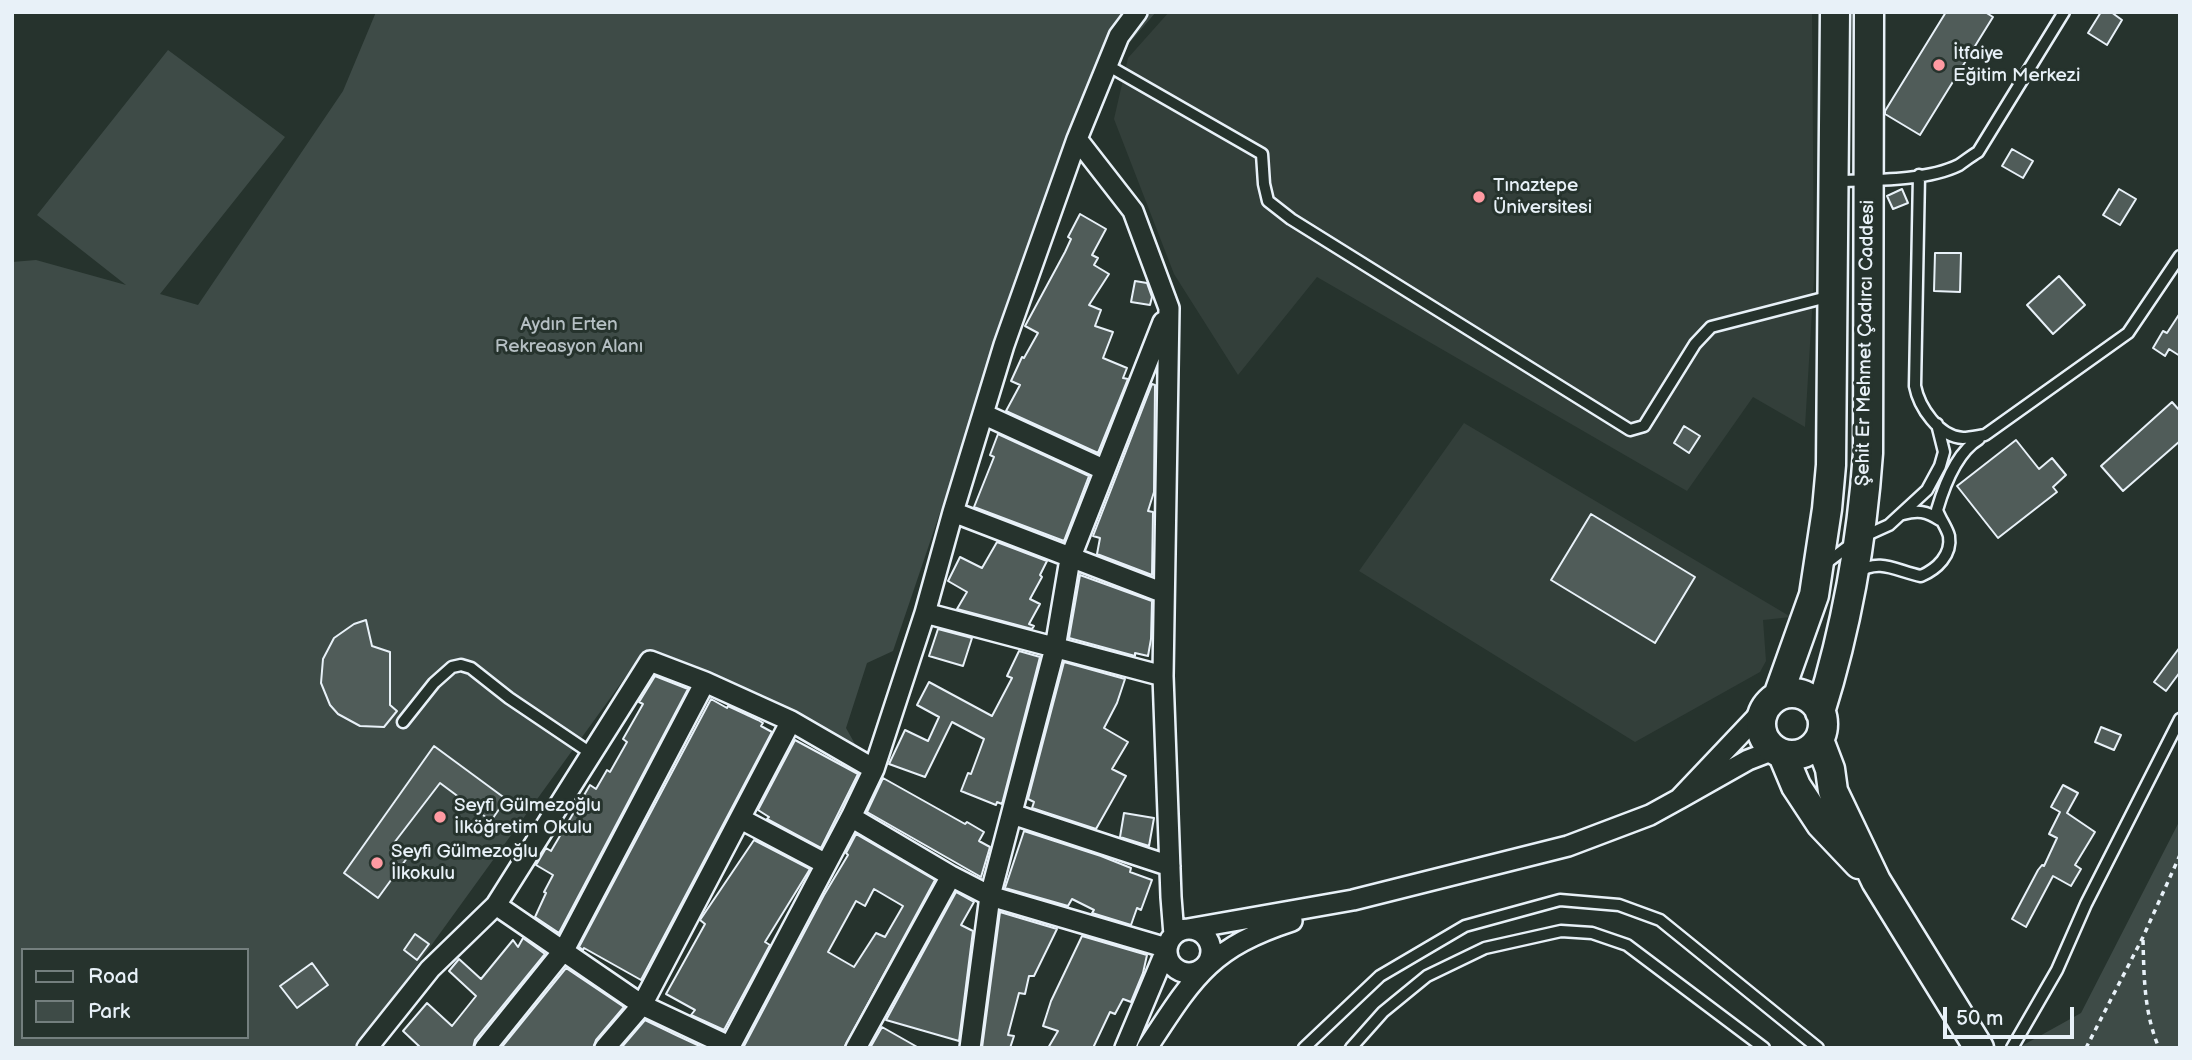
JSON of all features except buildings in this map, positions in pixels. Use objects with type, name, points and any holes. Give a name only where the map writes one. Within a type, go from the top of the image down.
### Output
[{"type":"main road","name":"Şehit Er Mehmet Çadırcı Caddesi","points":[[1773,701],[1814,595],[1831,465],[1835,12]]},
{"type":"main road","name":"Şehit Er Mehmet Çadırcı Caddesi","points":[[1820,712],[1831,678],[1852,577],[1868,453],[1869,12]]},
{"type":"main road","points":[[1778,752],[1793,756],[1812,748],[1819,740],[1822,731],[1820,712],[1815,704],[1798,694],[1773,701],[1763,713],[1762,734],[1778,752],[1821,824],[1876,881]]},
{"type":"main road","points":[[1819,740],[1830,769],[1833,791],[1876,881],[1979,1048]]},
{"type":"street","points":[[496,905],[642,1004],[729,1047],[874,769],[925,613],[1004,345],[1077,139],[1119,36],[1136,12]]},
{"type":"street","points":[[851,817],[990,896],[1176,937],[1203,933],[1208,939],[1211,954],[1205,967],[1192,974],[1179,971],[1169,962],[1176,937],[1170,866],[1163,676],[1169,308],[1133,211],[1077,139]]},
{"type":"street","points":[[970,1048],[990,896],[1055,648],[1070,559],[1169,308]]},
{"type":"street","points":[[983,414],[1105,470]]},
{"type":"street","points":[[953,512],[1164,593]]},
{"type":"street","points":[[925,613],[1163,676]]},
{"type":"street","points":[[367,1048],[430,969],[496,905],[650,661],[705,682],[791,721],[874,769]]},
{"type":"street","points":[[485,1048],[564,950],[705,682]]},
{"type":"street","points":[[1679,799],[1773,701]]},
{"type":"street","points":[[605,1048],[642,1004],[791,721]]},
{"type":"street","points":[[1176,937],[1353,900],[1567,846],[1650,815],[1748,760],[1778,752]]},
{"type":"street","points":[[1012,814],[1170,866]]},
{"type":"street","points":[[741,819],[826,864]]},
{"type":"street","points":[[856,1048],[951,876]]},
{"type":"street","points":[[1147,1048],[1182,994],[1205,967],[1224,951],[1259,932],[1353,900]]},
{"type":"street","points":[[1125,1048],[1176,937]]},
{"type":"lane","points":[[1833,181],[1919,175],[1958,165],[1978,152],[2064,12]]},
{"type":"lane","points":[[1107,65],[1262,154],[1268,201],[1292,219],[1630,430],[1644,426],[1695,344],[1712,327],[1832,296]]},
{"type":"lane","points":[[1919,175],[1917,396],[1924,410],[1947,433],[1958,437],[1985,435]]},
{"type":"lane","points":[[1852,577],[1870,565],[1883,565],[1922,576],[1940,565],[1949,535],[1937,510],[1968,446],[2128,333],[2180,256]]},
{"type":"lane","points":[[1818,569],[1858,539],[1889,525],[1927,490],[1944,452],[1936,424]]},
{"type":"lane","points":[[1903,514],[1918,510],[1940,520]]},
{"type":"lane","points":[[403,722],[434,683],[452,667],[461,665],[471,668],[509,698],[592,754]]},
{"type":"lane","points":[[2012,1048],[2057,970],[2086,904],[2180,719]]},
{"type":"lane","points":[[1304,1048],[1380,976],[1465,926],[1560,900],[1619,905],[1660,920],[1818,1048]]},
{"type":"lane","points":[[1351,1048],[1383,1012],[1427,976],[1485,948],[1561,931],[1592,933],[1627,945],[1764,1048]]},
{"type":"path","points":[[2085,1048],[2143,937],[2180,855]]},
{"type":"path","points":[[2143,937],[2149,1025],[2159,1048]]},
{"type":"shaded area","name":"Tınaztepe Üniversitesi","points":[[1169,12],[1812,12],[1814,278],[1805,427],[1753,397],[1687,491],[1317,277],[1238,375],[1174,274],[1114,119],[1128,58]]},
{"type":"shaded area","points":[[1464,423],[1791,617],[1763,620],[1766,661],[1760,672],[1635,742],[1359,571]]},
{"type":"green space","name":"Aydın Erten Rekreasyon Alanı","points":[[376,12],[1156,12],[1080,100],[893,651],[867,663],[846,728],[860,753],[645,650],[357,1048],[12,1048],[12,262],[36,260],[126,285],[37,215],[168,50],[285,137],[160,294],[198,305],[343,91]]},
{"type":"green space","points":[[2180,820],[2180,1048],[2018,1048],[2081,1013]]},
{"type":"place","name":"İtfaiye Eğitim Merkezi","points":[[1939,65]]},
{"type":"place","name":"Tınaztepe Üniversitesi","points":[[1479,197]]},
{"type":"place","name":"Seyfi Gülmezoğlu İlköğretim Okulu","points":[[440,817]]},
{"type":"place","name":"Seyfi Gülmezoğlu İlkokulu","points":[[377,863]]}]
